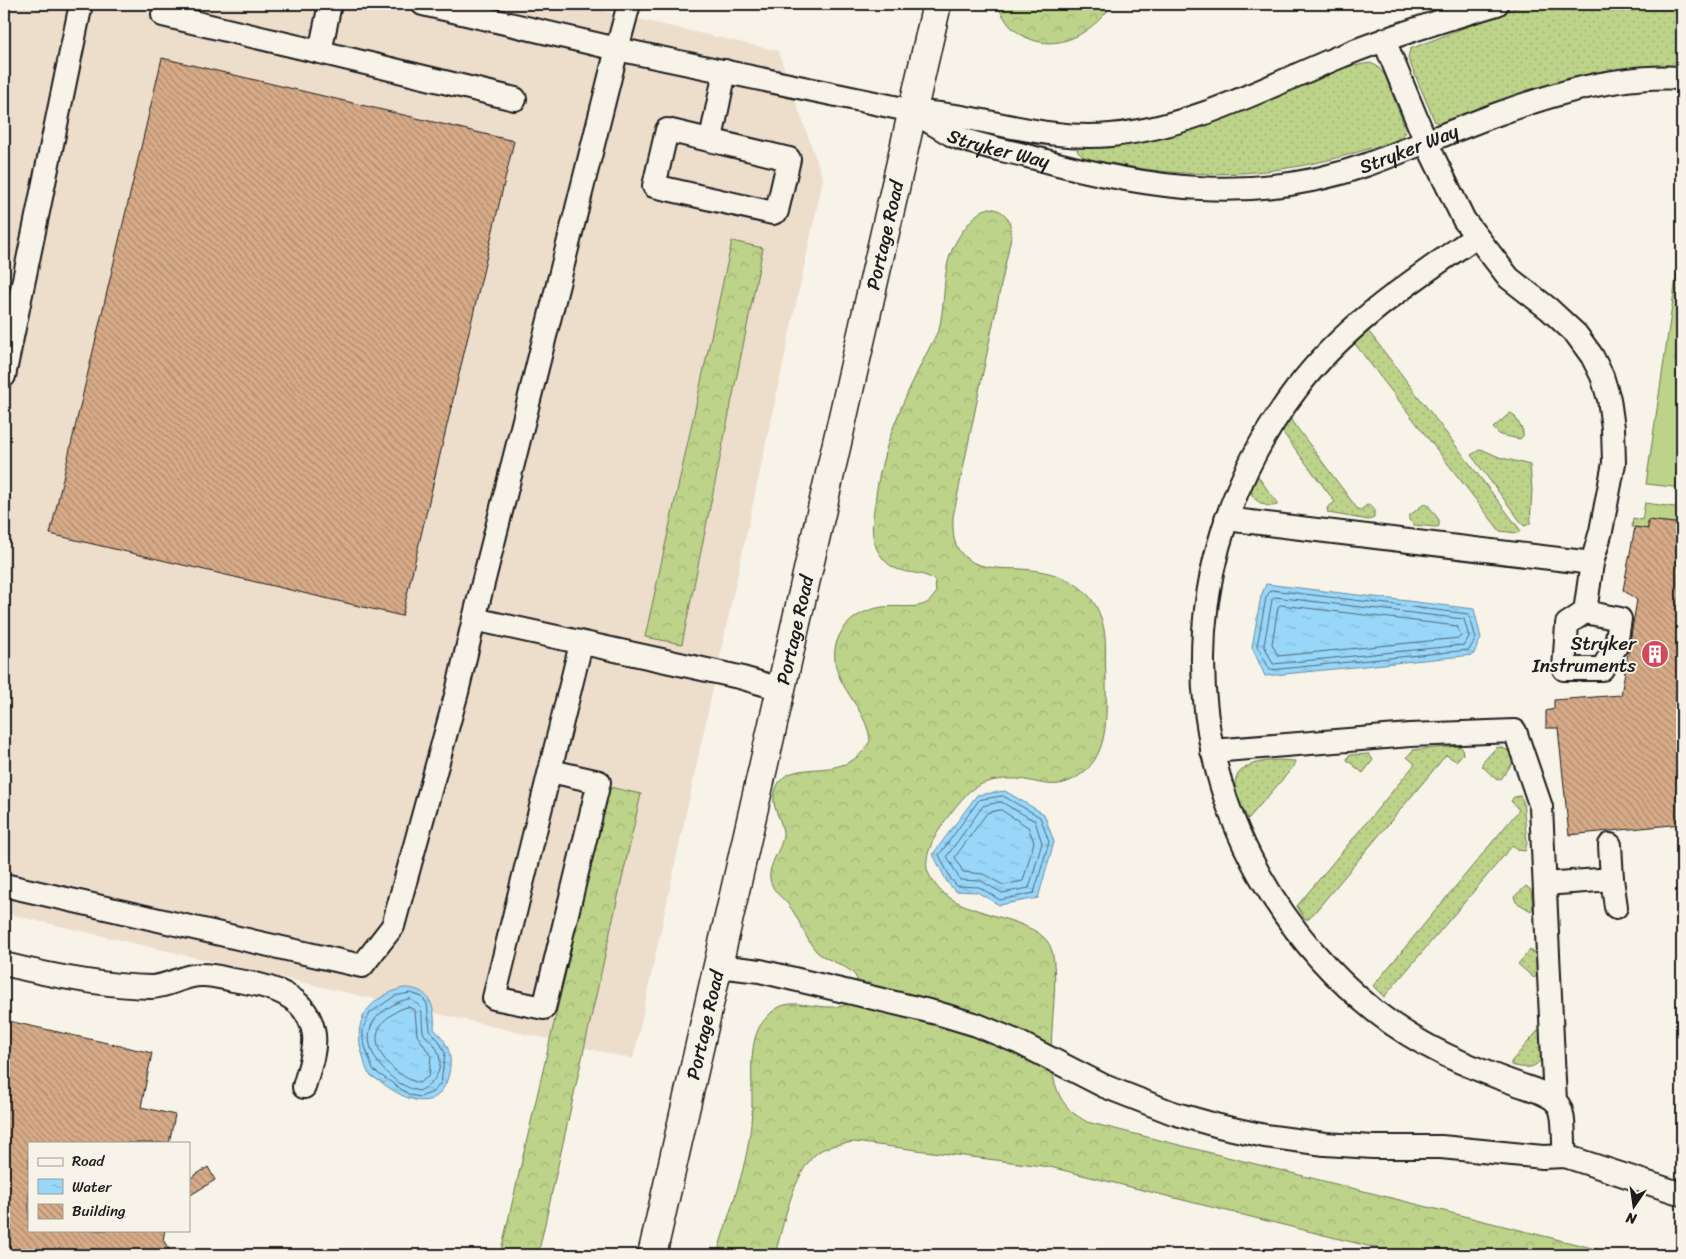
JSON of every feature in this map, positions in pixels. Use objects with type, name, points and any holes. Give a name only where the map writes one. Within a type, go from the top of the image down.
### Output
[{"type":"main road","name":"Portage Road","points":[[652,1255],[937,4]]},
{"type":"street","points":[[4,376],[81,4]]},
{"type":"street","points":[[320,52],[330,4]]},
{"type":"street","points":[[423,4],[617,49],[913,111]]},
{"type":"street","points":[[4,886],[362,966],[393,926],[457,692],[629,4]]},
{"type":"street","name":"Stryker Way","points":[[913,111],[960,117],[1038,134],[1110,135],[1144,130],[1207,114],[1384,40],[1497,4]]},
{"type":"street","points":[[163,15],[515,99]]},
{"type":"street","points":[[1384,40],[1426,142],[1457,210],[1475,237],[1509,278],[1549,309],[1576,334],[1592,356],[1602,376],[1612,418],[1614,463],[1601,531],[1592,563],[1585,612]]},
{"type":"street","points":[[711,140],[725,71]]},
{"type":"street","name":"Stryker Way","points":[[913,111],[956,136],[1085,172],[1144,184],[1233,190],[1303,182],[1366,165],[1551,96],[1630,80],[1682,78]]},
{"type":"street","points":[[667,130],[711,140],[790,158],[777,211],[773,213],[654,186],[667,130]]},
{"type":"street","points":[[1475,237],[1358,321],[1334,345],[1278,413],[1243,480],[1226,519],[1210,574],[1204,640],[1203,679],[1212,751],[1236,828],[1249,857],[1293,928],[1323,961],[1376,1012],[1421,1042],[1480,1071],[1536,1090],[1554,1101],[1560,1108],[1564,1156]]},
{"type":"street","points":[[1226,519],[1592,563]]},
{"type":"street","points":[[474,619],[581,644],[739,677],[781,690]]},
{"type":"street","points":[[551,771],[599,782],[544,1008],[494,998],[581,644]]},
{"type":"street","points":[[1212,751],[1410,735],[1515,731],[1541,807],[1554,1101]]},
{"type":"street","points":[[1610,845],[1616,907]]},
{"type":"street","points":[[1545,884],[1612,878]]},
{"type":"street","points":[[4,964],[48,975],[105,984],[153,987],[201,975],[256,983],[278,990],[305,1010],[311,1021],[314,1036],[313,1050],[304,1087]]},
{"type":"street","points":[[718,966],[760,971],[937,1013],[977,1025],[1018,1042],[1104,1086],[1174,1113],[1228,1128],[1265,1136],[1325,1144],[1373,1147],[1442,1147],[1543,1157],[1564,1156],[1682,1194]]},
{"type":"shaded area","points":[[4,4],[572,4],[778,51],[823,179],[633,1059],[4,913]]},
{"type":"green space","points":[[996,4],[1113,4],[1103,16],[1079,35],[1053,43],[1039,42],[1025,37],[1009,25]]},
{"type":"green space","points":[[1525,4],[1682,4],[1682,70],[1444,123],[1435,122],[1408,58],[1410,49]]},
{"type":"green space","points":[[1370,63],[1377,66],[1385,75],[1406,130],[1396,140],[1342,157],[1278,169],[1246,173],[1213,174],[1148,170],[1100,162],[1084,157],[1077,151],[1079,146],[1329,70]]},
{"type":"green space","points":[[990,208],[1000,211],[1007,217],[1011,237],[953,517],[953,531],[958,549],[973,563],[989,567],[1021,569],[1052,574],[1066,579],[1088,594],[1102,619],[1105,636],[1105,730],[1097,755],[1090,766],[1080,775],[1065,783],[1044,784],[1018,779],[1003,779],[975,787],[958,804],[933,840],[929,850],[927,869],[933,881],[944,894],[959,903],[1016,922],[1033,930],[1045,939],[1052,951],[1054,970],[1051,1055],[1053,1075],[1058,1093],[1070,1110],[1087,1122],[1620,1255],[1404,1255],[1050,1167],[854,1142],[825,1148],[817,1153],[801,1173],[785,1215],[775,1255],[717,1255],[741,1178],[749,1140],[753,1051],[756,1034],[760,1026],[771,1013],[781,1006],[794,1004],[836,1007],[845,1005],[852,999],[857,990],[858,982],[850,971],[817,952],[795,915],[777,892],[770,879],[771,868],[783,836],[774,796],[779,782],[789,774],[845,764],[859,756],[870,741],[868,729],[843,685],[835,662],[837,640],[846,626],[858,615],[866,611],[883,607],[910,607],[925,604],[936,593],[935,581],[922,574],[901,571],[888,564],[875,544],[872,524],[879,479],[891,435],[908,392],[939,329],[946,274],[952,250],[969,223],[981,212]]},
{"type":"green space","points":[[732,241],[763,248],[682,644],[645,637]]},
{"type":"green space","points":[[1678,265],[1682,266],[1682,311],[1675,361],[1682,362],[1682,488],[1646,484]]},
{"type":"green space","points":[[1363,324],[1521,531],[1517,533],[1500,531],[1348,335]]},
{"type":"green space","points":[[1510,413],[1514,415],[1523,431],[1523,436],[1520,439],[1500,435],[1493,428]]},
{"type":"green space","points":[[1289,417],[1359,511],[1367,505],[1371,505],[1374,510],[1374,518],[1369,520],[1328,513],[1327,508],[1335,502],[1278,426]]},
{"type":"green space","points":[[1481,449],[1499,457],[1530,465],[1532,490],[1530,524],[1524,526],[1471,455]]},
{"type":"green space","points":[[1254,471],[1277,505],[1265,505],[1253,497],[1251,489]]},
{"type":"green space","points":[[1645,503],[1682,508],[1682,524],[1648,520],[1648,529],[1632,527],[1633,518],[1642,520]]},
{"type":"green space","points":[[1424,504],[1428,505],[1439,520],[1439,526],[1414,525],[1409,520],[1409,516]]},
{"type":"green space","points":[[1458,746],[1462,748],[1463,754],[1456,761],[1446,755],[1309,919],[1305,919],[1297,906],[1415,764],[1407,757],[1413,750]]},
{"type":"green space","points":[[1500,747],[1511,752],[1514,761],[1501,779],[1497,780],[1483,767],[1482,763],[1496,748]]},
{"type":"green space","points":[[1369,754],[1373,760],[1363,773],[1347,760],[1349,755]]},
{"type":"green space","points":[[1268,761],[1295,761],[1295,765],[1248,819],[1238,799],[1235,787],[1236,778],[1241,771],[1248,766]]},
{"type":"green space","points":[[609,787],[641,794],[538,1255],[500,1255]]},
{"type":"green space","points":[[1520,796],[1523,801],[1527,843],[1525,851],[1517,850],[1513,845],[1384,997],[1373,986],[1519,810],[1511,801],[1514,797]]},
{"type":"green space","points":[[1526,886],[1531,890],[1533,908],[1531,911],[1516,902],[1514,897]]},
{"type":"green space","points":[[1530,950],[1537,954],[1539,974],[1534,978],[1518,964]]},
{"type":"green space","points":[[1542,1026],[1543,1052],[1541,1059],[1531,1067],[1511,1065],[1511,1062]]},
{"type":"water","points":[[1266,584],[1474,609],[1481,638],[1473,655],[1265,676],[1252,647],[1261,596]]},
{"type":"water","points":[[1005,791],[1044,814],[1054,842],[1038,898],[999,905],[977,892],[955,891],[947,882],[933,854],[977,795]]},
{"type":"water","points":[[403,988],[425,994],[434,1013],[434,1029],[448,1048],[450,1066],[445,1086],[439,1094],[423,1101],[404,1096],[369,1074],[360,1043],[359,1032],[365,1013],[380,998]]},
{"type":"building","points":[[162,58],[514,141],[402,616],[50,534]]},
{"type":"building","name":"Stryker Instruments","points":[[1648,520],[1682,524],[1682,824],[1569,835],[1558,728],[1546,728],[1546,711],[1554,709],[1554,700],[1621,695],[1637,600],[1623,590],[1635,527],[1648,529]]},
{"type":"building","points":[[4,1020],[152,1053],[141,1107],[175,1115],[169,1142],[28,1142],[28,1232],[165,1232],[163,1240],[173,1255],[4,1255]]},
{"type":"building","points":[[208,1167],[215,1180],[190,1195],[190,1178]]},
{"type":"place","name":"Stryker Instruments","points":[[1655,654]]}]
